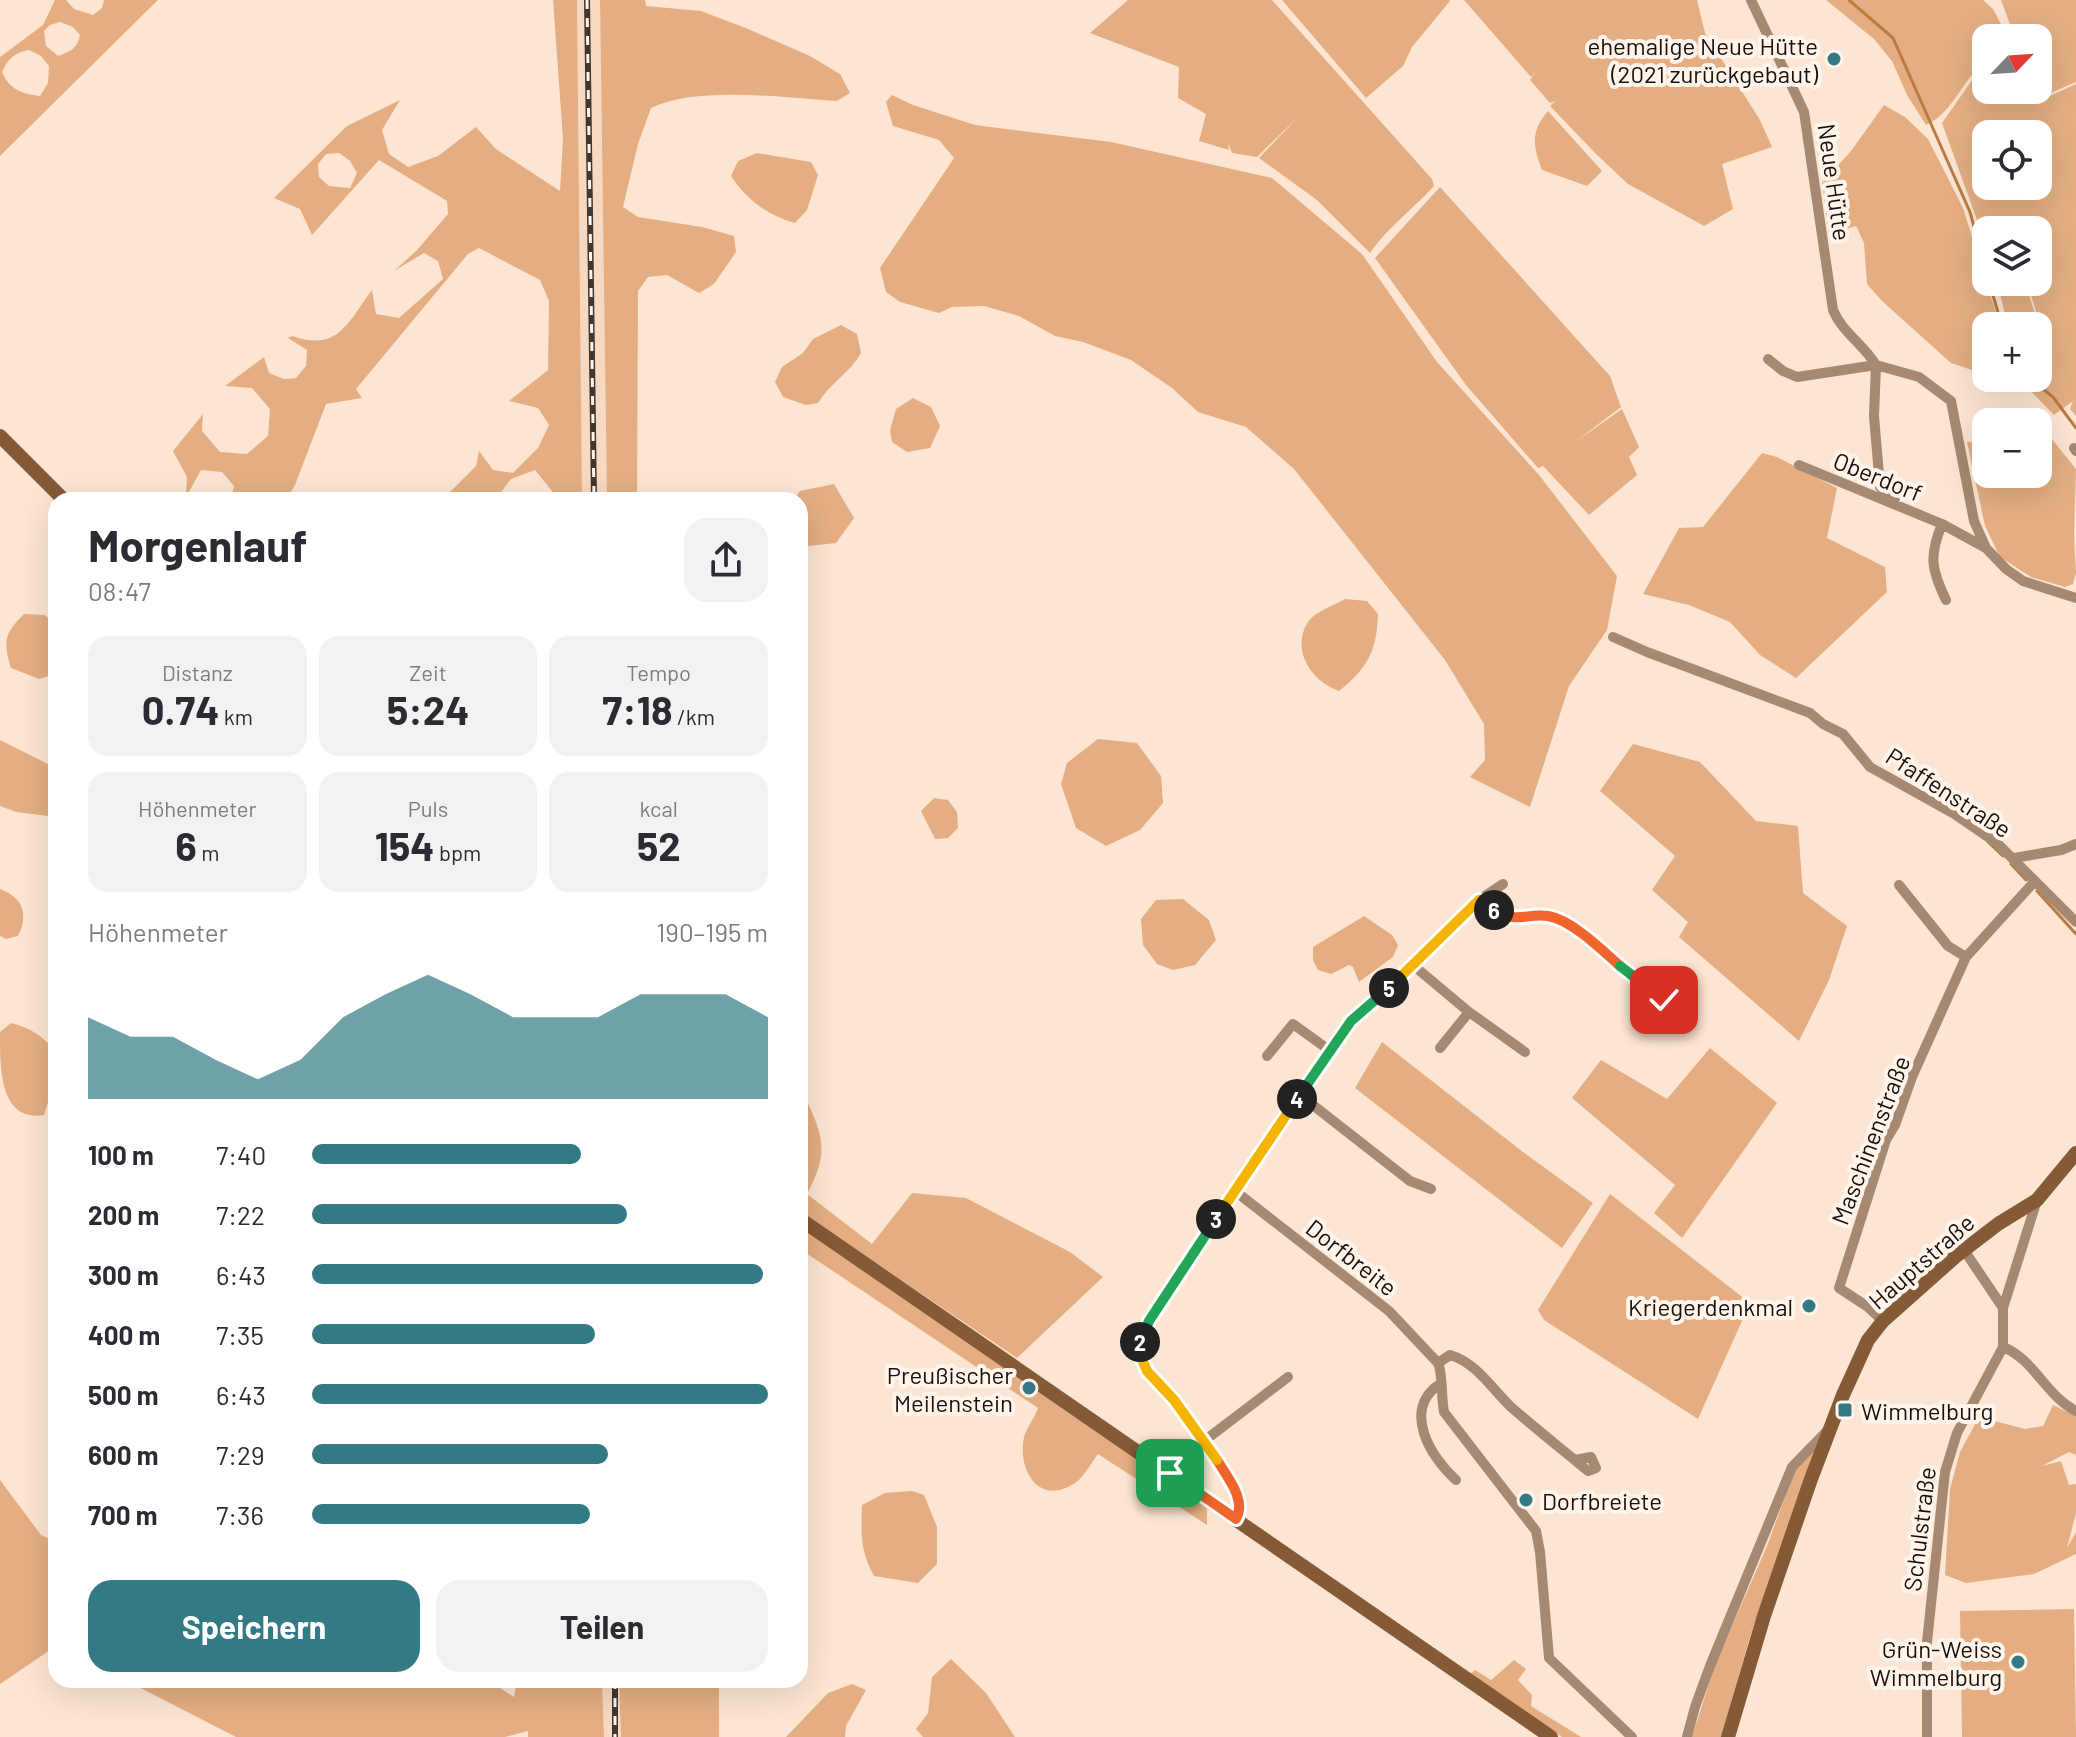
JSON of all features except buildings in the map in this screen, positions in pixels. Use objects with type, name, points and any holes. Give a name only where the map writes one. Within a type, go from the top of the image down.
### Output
[{"type":"main road","points":[[0,436],[56,492]]},
{"type":"main road","name":"Hauptstraße","points":[[1728,1737],[1764,1616],[1829,1430],[1861,1352],[1883,1321],[1964,1250],[2037,1200],[2076,1153]]},
{"type":"main road","points":[[808,1225],[1551,1737]]},
{"type":"street","name":"Neue Hütte","points":[[1751,0],[1804,112],[1833,310],[1837,320],[1869,353],[1876,365]]},
{"type":"street","points":[[1768,359],[1797,377],[1876,365],[1919,377],[1951,401],[1974,521],[1986,548]]},
{"type":"street","points":[[1876,365],[1874,416],[1880,487],[1888,496],[1923,510],[1939,523]]},
{"type":"street","name":"Oberdorf","points":[[1799,465],[1939,523],[1986,548],[2023,581],[2076,598]]},
{"type":"street","name":"Oberdorf","points":[[1939,523],[1932,547],[1936,579],[1946,600]]},
{"type":"street","name":"Pfaffenstraße","points":[[1613,637],[1810,713],[1843,734],[1870,767],[1956,815],[2014,858],[2076,922]]},
{"type":"street","points":[[2014,858],[2061,850],[2076,844]]},
{"type":"street","name":"Maschinenstraße","points":[[1883,1321],[1839,1288],[1886,1140],[1966,957],[2034,882]]},
{"type":"street","points":[[1236,1519],[1240,1510],[1238,1498],[1204,1441],[1174,1400],[1147,1371],[1140,1355],[1140,1338],[1351,1021],[1414,966],[1479,900],[1503,884]]},
{"type":"street","points":[[1899,885],[1948,946],[1966,957]]},
{"type":"street","points":[[1479,900],[1509,919],[1547,916],[1559,919],[1664,1000]]},
{"type":"street","points":[[1414,966],[1469,1012],[1525,1052]]},
{"type":"street","points":[[1440,1048],[1469,1012]]},
{"type":"street","points":[[1267,1056],[1293,1024],[1329,1050]]},
{"type":"street","points":[[1300,1095],[1410,1181],[1431,1189]]},
{"type":"street","name":"Dorfbreite","points":[[1235,1191],[1389,1311],[1438,1363]]},
{"type":"street","name":"Schulstraße","points":[[1927,1737],[1927,1631],[1945,1472],[1957,1433],[2003,1347],[2003,1308],[2037,1200]]},
{"type":"street","points":[[1964,1250],[2003,1308]]},
{"type":"street","points":[[2003,1347],[2020,1357],[2056,1396],[2076,1411]]},
{"type":"street","points":[[1575,1460],[1508,1404],[1490,1382],[1460,1358],[1450,1355],[1438,1363],[1444,1412],[1536,1531],[1549,1658],[1632,1737]]},
{"type":"street","points":[[1204,1441],[1288,1377]]},
{"type":"street","points":[[1440,1384],[1429,1393],[1423,1410],[1423,1434],[1440,1466],[1456,1480]]},
{"type":"street","name":"Hauptstraße","points":[[1687,1737],[1710,1666],[1792,1467],[1829,1430]]},
{"type":"shaded area","points":[[55,0],[66,0],[74,9],[93,15],[102,8],[104,0],[158,0],[0,156],[0,57],[43,25]],"holes":[[[60,22],[73,27],[80,35],[73,49],[58,56],[46,46],[44,31]],[[29,50],[41,56],[49,66],[48,83],[40,96],[17,90],[8,83],[2,72],[12,57]]]},
{"type":"shaded area","points":[[553,0],[577,0],[582,492],[552,492],[535,470],[511,479],[501,492],[450,492],[476,466],[479,451],[493,470],[513,473],[538,448],[549,425],[538,408],[509,401],[548,370],[549,301],[540,280],[479,248],[468,254],[356,389],[362,398],[326,404],[291,492],[233,492],[234,486],[222,472],[201,470],[186,492],[187,477],[173,451],[203,414],[202,431],[220,452],[247,454],[268,436],[270,409],[252,388],[225,386],[264,357],[269,373],[284,379],[296,378],[306,366],[307,350],[288,338],[321,340],[331,337],[348,323],[372,290],[376,314],[399,318],[443,279],[438,261],[424,253],[394,271],[448,214],[447,201],[379,160],[312,235],[300,209],[274,198],[347,126],[400,100],[382,130],[389,154],[408,167],[438,156],[476,127],[496,149],[560,191],[563,139]],"holes":[[[339,153],[350,161],[357,173],[350,188],[329,186],[319,177],[318,164],[326,154]]]},
{"type":"shaded area","points":[[577,0],[600,0],[607,492],[582,492]]},
{"type":"shaded area","points":[[600,0],[645,0],[646,6],[701,11],[810,56],[840,74],[850,93],[837,101],[717,95],[670,101],[651,108],[638,144],[623,207],[638,217],[702,227],[734,236],[736,252],[714,284],[699,293],[667,275],[648,277],[638,291],[637,492],[607,492]]},
{"type":"shaded area","points":[[1128,0],[1272,0],[1432,179],[1434,186],[1370,253],[1317,200],[1259,158],[1298,117],[1257,157],[1232,153],[1228,143],[1229,150],[1199,141],[1206,114],[1178,98],[1179,67],[1090,33]]},
{"type":"shaded area","points":[[1282,0],[1450,1],[1412,47],[1403,66],[1366,98]]},
{"type":"shaded area","points":[[1464,0],[1697,0],[1705,33],[1760,120],[1772,147],[1722,164],[1733,209],[1704,226],[1628,184],[1597,155],[1550,106],[1555,101],[1550,103],[1530,80],[1536,71],[1531,77]]},
{"type":"shaded area","points":[[1826,0],[1983,0],[1993,9],[2001,24],[1972,24],[1972,75],[1943,113],[1926,125],[1907,95],[1892,61],[1874,39]]},
{"type":"shaded area","points":[[2001,0],[2076,0],[2076,82],[2052,92],[2052,24],[2010,24]]},
{"type":"shaded area","points":[[1972,80],[1972,104],[2052,104],[2052,95],[2076,84],[2076,416],[2070,409],[2073,401],[2054,415],[2052,408],[2047,408],[2032,392],[2052,392],[2052,312],[2036,312],[2031,296],[2052,296],[2052,216],[1976,216],[1942,123]]},
{"type":"shaded area","points":[[892,95],[975,125],[1111,142],[1272,178],[1362,254],[1437,362],[1539,475],[1617,576],[1607,630],[1569,686],[1530,807],[1470,777],[1485,760],[1484,724],[1445,660],[1294,469],[1246,427],[1198,412],[1172,388],[1131,360],[1083,342],[1055,336],[1019,316],[984,306],[952,307],[939,313],[900,302],[886,292],[880,268],[954,158],[939,140],[893,126],[886,102]]},
{"type":"shaded area","points":[[1884,105],[1905,117],[1928,139],[1963,208],[1972,237],[1972,296],[1991,296],[1996,312],[1972,312],[1972,370],[1951,363],[1867,284],[1864,243],[1856,226],[1829,234],[1822,183],[1851,151]]},
{"type":"shaded area","points":[[1548,111],[1602,171],[1587,186],[1542,170],[1535,139],[1538,126]]},
{"type":"shaded area","points":[[757,153],[811,162],[818,175],[807,210],[795,223],[758,206],[731,176],[738,161]]},
{"type":"shaded area","points":[[1440,187],[1610,376],[1621,407],[1575,442],[1622,409],[1639,447],[1629,457],[1637,475],[1589,515],[1543,466],[1538,468],[1466,385],[1375,258]]},
{"type":"shaded area","points":[[2000,296],[2029,296],[2034,312],[2004,312]]},
{"type":"shaded area","points":[[841,325],[857,334],[861,353],[856,360],[818,403],[806,405],[783,397],[775,382],[782,367],[803,353],[813,339]]},
{"type":"shaded area","points":[[913,398],[931,407],[940,426],[930,448],[907,452],[892,442],[890,430],[896,409]]},
{"type":"shaded area","points":[[2052,439],[2076,469],[2076,573],[2073,584],[2065,587],[2031,577],[2000,557],[1985,526],[1977,488],[2052,488]]},
{"type":"shaded area","points":[[1967,442],[1972,442],[1972,465]]},
{"type":"shaded area","points":[[1762,453],[1777,457],[1837,488],[1827,538],[1885,567],[1887,592],[1796,678],[1760,655],[1730,622],[1689,605],[1643,594],[1679,528],[1703,527]]},
{"type":"shaded area","points":[[834,484],[854,518],[836,543],[808,546],[808,492],[800,491]]},
{"type":"shaded area","points":[[1345,599],[1367,601],[1378,614],[1376,638],[1369,657],[1339,691],[1329,687],[1313,673],[1301,643],[1311,618]]},
{"type":"shaded area","points":[[24,614],[45,615],[48,618],[48,676],[39,679],[11,668],[6,644],[12,627]]},
{"type":"shaded area","points":[[1098,739],[1137,743],[1161,776],[1163,803],[1140,830],[1106,846],[1076,828],[1061,784],[1067,763]]},
{"type":"shaded area","points":[[0,740],[48,764],[48,816],[16,812],[0,806]]},
{"type":"shaded area","points":[[1633,744],[1700,762],[1756,821],[1798,826],[1803,893],[1847,926],[1829,980],[1799,1041],[1679,937],[1688,922],[1652,890],[1675,856],[1600,791]]},
{"type":"shaded area","points":[[934,798],[948,800],[957,812],[958,828],[948,838],[935,839],[921,811]]},
{"type":"shaded area","points":[[0,889],[19,902],[23,914],[18,936],[6,939],[0,936]]},
{"type":"shaded area","points":[[1183,899],[1209,920],[1216,940],[1195,965],[1173,970],[1157,964],[1143,945],[1141,919],[1156,900]]},
{"type":"shaded area","points":[[1364,916],[1392,935],[1398,945],[1393,957],[1359,982],[1353,967],[1349,965],[1331,974],[1318,970],[1313,960],[1313,947]]},
{"type":"shaded area","points":[[11,1023],[36,1033],[48,1043],[48,1102],[44,1115],[29,1115],[11,1102],[2,1077],[0,1032]]},
{"type":"shaded area","points":[[1382,1042],[1593,1203],[1562,1248],[1355,1088]]},
{"type":"shaded area","points":[[1710,1048],[1777,1103],[1682,1238],[1654,1213],[1675,1185],[1572,1098],[1601,1060],[1667,1099]]},
{"type":"shaded area","points":[[808,1103],[821,1139],[820,1163],[808,1192]]},
{"type":"shaded area","points":[[912,1193],[966,1198],[1070,1252],[1103,1277],[1017,1358],[808,1217],[808,1195],[872,1244]]},
{"type":"shaded area","points":[[1610,1194],[1750,1303],[1698,1419],[1544,1320],[1538,1310]]},
{"type":"shaded area","points":[[808,1231],[1207,1505],[1207,1525],[1098,1454],[1075,1483],[1051,1491],[1041,1488],[1028,1472],[1023,1449],[1025,1433],[1038,1408],[808,1254]]},
{"type":"shaded area","points":[[2053,1405],[2076,1416],[2076,1455],[2069,1452],[2042,1466],[2061,1461],[2069,1485],[2076,1484],[2076,1513],[2067,1548],[2076,1532],[2076,1554],[2034,1574],[1966,1583],[1945,1575],[1950,1489],[1960,1452],[1979,1417],[2025,1429],[2043,1426]]},
{"type":"shaded area","points":[[1817,1448],[1751,1633],[1721,1737],[1692,1737],[1715,1665],[1767,1546],[1796,1467]]},
{"type":"shaded area","points":[[0,1480],[41,1535],[48,1538],[48,1651],[0,1684]]},
{"type":"shaded area","points":[[912,1491],[924,1495],[937,1527],[937,1564],[918,1583],[874,1576],[862,1542],[862,1505],[885,1493]]},
{"type":"shaded area","name":"Grün-Weiss Wimmelburg","points":[[2074,1609],[2076,1737],[1962,1737],[1960,1611]]},
{"type":"shaded area","points":[[951,1659],[986,1693],[1015,1737],[923,1737],[916,1729],[928,1713],[932,1677]]},
{"type":"shaded area","points":[[1514,1660],[1526,1669],[1518,1680],[1532,1695],[1531,1706],[1581,1737],[1562,1737],[1470,1674],[1475,1670],[1491,1680]]},
{"type":"shaded area","points":[[852,1684],[866,1690],[846,1726],[845,1737],[786,1737],[828,1693]]},
{"type":"shaded area","points":[[141,1688],[500,1688],[514,1697],[516,1688],[602,1688],[604,1737],[528,1737],[528,1731],[505,1737],[236,1737]]},
{"type":"shaded area","points":[[602,1688],[619,1688],[621,1737],[604,1737]]},
{"type":"shaded area","points":[[619,1688],[719,1688],[719,1737],[621,1737]]},
{"type":"waterway","points":[[1849,0],[1893,38],[1972,219]]},
{"type":"waterway","points":[[1993,296],[1998,312]]},
{"type":"waterway","points":[[2047,392],[2076,428]]},
{"type":"waterway","points":[[1988,842],[2003,856]]},
{"type":"waterway","points":[[2011,864],[2026,880]]},
{"type":"waterway","points":[[2037,891],[2076,934]]},
{"type":"railway","points":[[587,0],[594,492]]},
{"type":"railway","points":[[615,1688],[615,1737]]},
{"type":"place","name":"ehemalige Neue Hütte (2021 zurückgebaut)","points":[[1834,59]]},
{"type":"place","name":"Kriegerdenkmal","points":[[1809,1306]]},
{"type":"place","name":"Preußischer Meilenstein","points":[[1029,1388]]},
{"type":"place","name":"Wimmelburg","points":[[1845,1410]]},
{"type":"place","name":"Dorfbreiete","points":[[1526,1500]]},
{"type":"place","name":"Grün-Weiss Wimmelburg","points":[[2018,1662]]},
{"type":"route","points":[[1170,1473],[1236,1519],[1240,1504],[1227,1477],[1184,1412],[1147,1371],[1140,1355],[1140,1338],[1351,1021],[1414,966],[1479,900],[1509,919],[1547,916],[1559,919],[1664,1000]]}]
